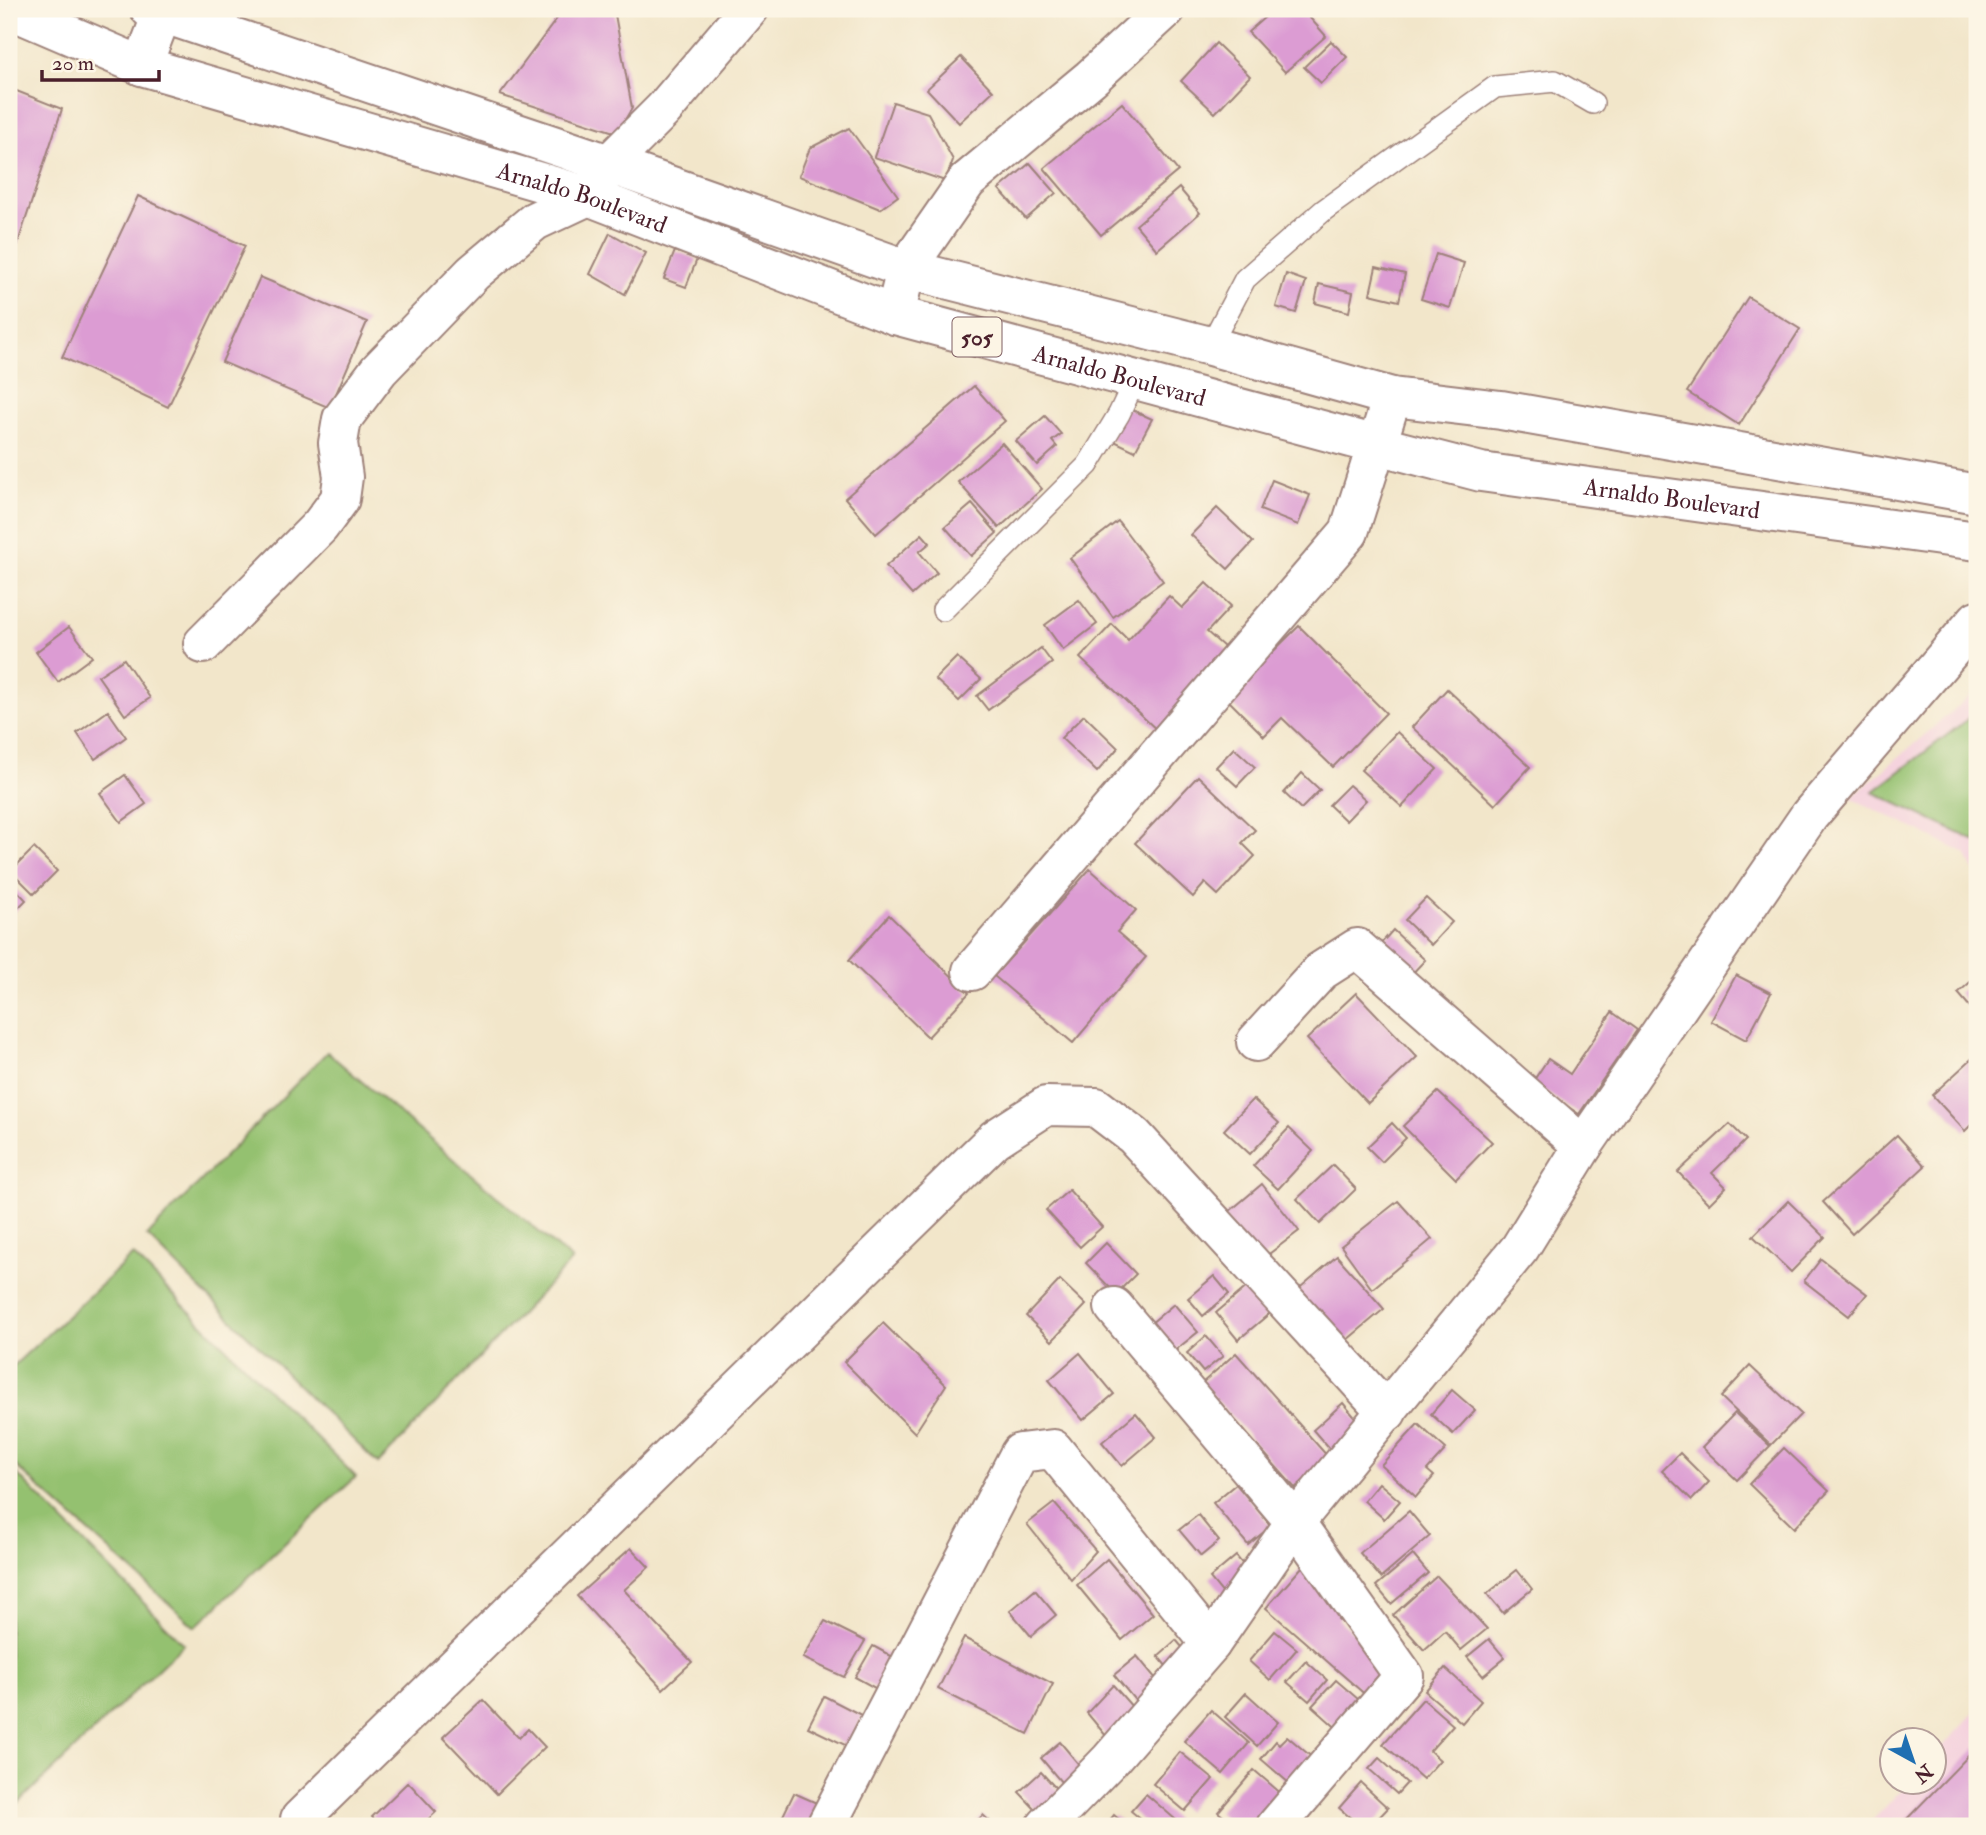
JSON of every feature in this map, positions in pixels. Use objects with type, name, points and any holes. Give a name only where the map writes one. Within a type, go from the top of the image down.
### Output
[{"type":"main road","name":"Arnaldo Boulevard","points":[[9,9],[142,66],[589,196],[895,315],[1135,380],[1481,472],[1977,541]]},
{"type":"main road","points":[[203,644],[320,526],[340,499],[343,477],[338,443],[342,419],[379,370],[473,273],[534,221],[589,196],[609,164],[663,110],[749,9]]},
{"type":"main road","points":[[895,315],[906,270],[967,181],[1091,78],[1166,9]]},
{"type":"main road","points":[[142,66],[158,10]]},
{"type":"main road","name":"Arnaldo Boulevard","points":[[158,10],[609,164],[906,270],[1210,346],[1392,397],[1501,410],[1977,494]]},
{"type":"main road","points":[[972,971],[1349,532],[1392,397]]},
{"type":"main road","points":[[1046,1826],[1110,1760],[1211,1644],[1295,1522],[1520,1248],[1583,1146],[1808,816],[1977,620]]},
{"type":"main road","points":[[1256,1042],[1321,971],[1357,948],[1583,1146]]},
{"type":"main road","points":[[300,1819],[995,1139],[1045,1106],[1096,1107],[1134,1136],[1387,1412]]},
{"type":"main road","points":[[1114,1307],[1295,1522],[1404,1676],[1276,1826]]},
{"type":"main road","points":[[826,1826],[1020,1453],[1052,1449],[1211,1644]]},
{"type":"lane","points":[[1210,346],[1245,279],[1324,210],[1495,87],[1555,81],[1593,103]]},
{"type":"lane","points":[[943,610],[1088,465],[1119,414],[1135,380]]},
{"type":"shaded area","points":[[1977,690],[1977,876],[1966,854],[1851,798]]},
{"type":"shaded area","points":[[1977,1709],[1977,1826],[1867,1826],[1895,1797],[1948,1797],[1948,1741]]},
{"type":"green space","points":[[1977,712],[1977,842],[1873,792]]},
{"type":"green space","points":[[327,1052],[572,1260],[378,1464],[147,1236]]},
{"type":"green space","points":[[133,1255],[356,1477],[195,1627],[9,1460],[9,1370]]},
{"type":"green space","points":[[9,1466],[184,1644],[9,1812]]},
{"type":"building","points":[[564,9],[614,9],[632,108],[617,133],[500,95]]},
{"type":"building","points":[[1274,9],[1302,9],[1326,36],[1285,72],[1248,32]]},
{"type":"building","points":[[1331,41],[1347,57],[1321,83],[1304,67]]},
{"type":"building","points":[[1216,43],[1250,76],[1215,113],[1181,81]]},
{"type":"building","points":[[961,57],[993,91],[959,123],[927,89]]},
{"type":"building","points":[[9,88],[62,109],[9,270]]},
{"type":"building","points":[[893,102],[928,113],[953,160],[945,181],[874,157]]},
{"type":"building","points":[[1122,103],[1178,171],[1101,235],[1044,168]]},
{"type":"building","points":[[849,128],[898,196],[880,209],[799,176],[810,148]]},
{"type":"building","points":[[1030,163],[1056,193],[1026,219],[999,189]]},
{"type":"building","points":[[1179,188],[1200,213],[1157,250],[1136,225]]},
{"type":"building","points":[[138,196],[245,246],[168,407],[62,357]]},
{"type":"building","points":[[610,233],[646,253],[625,294],[590,274]]},
{"type":"building","points":[[675,251],[697,259],[686,287],[664,279]]},
{"type":"building","points":[[1436,254],[1464,263],[1450,308],[1421,299]]},
{"type":"building","points":[[1376,267],[1405,274],[1399,301],[1370,294]]},
{"type":"building","points":[[1286,274],[1306,281],[1296,313],[1276,307]]},
{"type":"building","points":[[260,277],[367,322],[330,408],[222,362]]},
{"type":"building","points":[[1319,284],[1353,292],[1349,312],[1315,303]]},
{"type":"building","points":[[1748,297],[1800,329],[1739,425],[1687,392]]},
{"type":"building","points":[[974,386],[1005,421],[876,534],[845,498]]},
{"type":"building","points":[[1126,407],[1152,419],[1135,451],[1110,439]]},
{"type":"building","points":[[1045,416],[1061,434],[1052,441],[1057,447],[1037,465],[1016,441]]},
{"type":"building","points":[[1002,443],[1042,489],[999,528],[958,482]]},
{"type":"building","points":[[1272,480],[1310,495],[1298,525],[1260,510]]},
{"type":"building","points":[[972,504],[997,533],[971,556],[945,527]]},
{"type":"building","points":[[1217,508],[1253,542],[1228,569],[1191,535]]},
{"type":"building","points":[[1118,521],[1163,581],[1113,617],[1070,558]]},
{"type":"building","points":[[922,534],[930,543],[919,552],[937,573],[912,595],[886,566]]},
{"type":"building","points":[[1206,583],[1231,606],[1207,632],[1232,654],[1159,732],[1080,658],[1112,624],[1128,640],[1169,596],[1182,608]]},
{"type":"building","points":[[1079,600],[1097,624],[1063,650],[1045,625]]},
{"type":"building","points":[[1299,626],[1386,713],[1333,767],[1282,718],[1264,736],[1226,698]]},
{"type":"building","points":[[69,627],[92,657],[58,682],[36,652]]},
{"type":"building","points":[[1041,648],[1052,663],[988,710],[977,696]]},
{"type":"building","points":[[957,657],[981,679],[959,701],[935,679]]},
{"type":"building","points":[[124,659],[150,698],[125,715],[98,676]]},
{"type":"building","points":[[1447,689],[1530,767],[1495,805],[1412,727]]},
{"type":"building","points":[[108,711],[126,737],[95,759],[77,733]]},
{"type":"building","points":[[1084,715],[1118,748],[1097,772],[1061,738]]},
{"type":"building","points":[[1397,732],[1437,769],[1402,807],[1361,770]]},
{"type":"building","points":[[1234,748],[1255,767],[1237,786],[1216,767]]},
{"type":"building","points":[[1302,773],[1320,790],[1301,809],[1284,793]]},
{"type":"building","points":[[125,775],[146,804],[121,822],[100,793]]},
{"type":"building","points":[[1198,776],[1255,830],[1242,843],[1255,856],[1218,895],[1205,883],[1193,897],[1135,843]]},
{"type":"building","points":[[1349,785],[1366,800],[1346,821],[1329,805]]},
{"type":"building","points":[[34,848],[57,871],[34,894],[11,871]]},
{"type":"building","points":[[1090,869],[1136,910],[1117,932],[1146,957],[1073,1043],[994,976]]},
{"type":"building","points":[[9,882],[26,900],[9,917]]},
{"type":"building","points":[[1426,898],[1452,922],[1431,945],[1405,920]]},
{"type":"building","points":[[889,915],[969,993],[928,1037],[849,960]]},
{"type":"building","points":[[1393,930],[1425,960],[1407,979],[1376,949]]},
{"type":"building","points":[[1736,975],[1771,993],[1746,1040],[1711,1021]]},
{"type":"building","points":[[1977,976],[1977,1015],[1958,993]]},
{"type":"building","points":[[1356,993],[1417,1057],[1368,1103],[1307,1039]]},
{"type":"building","points":[[1612,1012],[1637,1030],[1579,1114],[1532,1083],[1548,1059],[1570,1074]]},
{"type":"building","points":[[1977,1054],[1977,1119],[1965,1131],[1932,1095]]},
{"type":"building","points":[[1438,1092],[1492,1142],[1456,1179],[1403,1126]]},
{"type":"building","points":[[1253,1099],[1279,1123],[1250,1154],[1224,1130]]},
{"type":"building","points":[[1392,1123],[1406,1138],[1382,1162],[1367,1147]]},
{"type":"building","points":[[1730,1124],[1746,1140],[1712,1173],[1726,1187],[1709,1204],[1678,1172]]},
{"type":"building","points":[[1289,1128],[1313,1151],[1278,1189],[1253,1166]]},
{"type":"building","points":[[1897,1135],[1925,1166],[1852,1234],[1823,1202]]},
{"type":"building","points":[[1333,1165],[1356,1189],[1320,1224],[1297,1199]]},
{"type":"building","points":[[1262,1184],[1299,1231],[1257,1263],[1224,1216]]},
{"type":"building","points":[[1069,1190],[1102,1227],[1080,1247],[1046,1210]]},
{"type":"building","points":[[1398,1201],[1432,1239],[1372,1289],[1341,1246]]},
{"type":"building","points":[[1788,1201],[1825,1237],[1791,1272],[1753,1236]]},
{"type":"building","points":[[1106,1243],[1136,1274],[1116,1294],[1086,1263]]},
{"type":"building","points":[[1337,1256],[1384,1309],[1341,1345],[1295,1292]]},
{"type":"building","points":[[1821,1259],[1867,1294],[1849,1316],[1804,1281]]},
{"type":"building","points":[[1214,1276],[1229,1294],[1203,1316],[1188,1298]]},
{"type":"building","points":[[1060,1280],[1086,1305],[1052,1341],[1026,1316]]},
{"type":"building","points":[[1248,1286],[1270,1313],[1238,1340],[1216,1313]]},
{"type":"building","points":[[1174,1304],[1198,1332],[1173,1352],[1150,1324]]},
{"type":"building","points":[[883,1323],[946,1385],[915,1433],[844,1362]]},
{"type":"building","points":[[1206,1336],[1223,1356],[1203,1372],[1187,1353]]},
{"type":"building","points":[[1080,1353],[1114,1394],[1083,1420],[1049,1380]]},
{"type":"building","points":[[1236,1353],[1329,1458],[1295,1488],[1202,1383]]},
{"type":"building","points":[[1750,1366],[1801,1414],[1771,1445],[1721,1397]]},
{"type":"building","points":[[1452,1390],[1475,1410],[1453,1434],[1431,1414]]},
{"type":"building","points":[[1343,1403],[1362,1426],[1332,1452],[1313,1430]]},
{"type":"building","points":[[1136,1413],[1156,1437],[1122,1466],[1102,1442]]},
{"type":"building","points":[[1735,1413],[1770,1446],[1737,1480],[1702,1447]]},
{"type":"building","points":[[1418,1424],[1446,1449],[1427,1470],[1434,1476],[1416,1497],[1381,1465]]},
{"type":"building","points":[[1784,1448],[1829,1491],[1794,1528],[1749,1484]]},
{"type":"building","points":[[1680,1453],[1709,1482],[1692,1500],[1662,1471]]},
{"type":"building","points":[[1379,1483],[1400,1501],[1384,1519],[1364,1501]]},
{"type":"building","points":[[1236,1484],[1271,1526],[1248,1545],[1213,1503]]},
{"type":"building","points":[[1054,1503],[1096,1551],[1071,1579],[1027,1524]]},
{"type":"building","points":[[1409,1511],[1430,1536],[1381,1578],[1360,1553]]},
{"type":"building","points":[[1198,1515],[1219,1541],[1201,1556],[1179,1530]]},
{"type":"building","points":[[631,1548],[649,1567],[624,1590],[692,1662],[663,1689],[577,1596]]},
{"type":"building","points":[[1413,1555],[1428,1573],[1391,1604],[1376,1586]]},
{"type":"building","points":[[1236,1556],[1250,1573],[1224,1595],[1210,1578]]},
{"type":"building","points":[[1107,1559],[1153,1614],[1122,1640],[1077,1585]]},
{"type":"building","points":[[1302,1567],[1349,1607],[1338,1619],[1393,1668],[1368,1697],[1266,1608]]},
{"type":"building","points":[[1517,1570],[1532,1589],[1503,1613],[1487,1594]]},
{"type":"building","points":[[1437,1576],[1487,1629],[1461,1650],[1445,1631],[1424,1650],[1393,1615]]},
{"type":"building","points":[[1035,1590],[1056,1615],[1031,1636],[1010,1611]]},
{"type":"building","points":[[825,1621],[865,1641],[844,1677],[803,1658]]},
{"type":"building","points":[[1275,1631],[1297,1649],[1270,1680],[1249,1661]]},
{"type":"building","points":[[964,1638],[1053,1684],[1028,1734],[938,1689]]},
{"type":"building","points":[[1489,1639],[1505,1658],[1483,1676],[1467,1657]]},
{"type":"building","points":[[1176,1640],[1194,1661],[1175,1677],[1158,1656]]},
{"type":"building","points":[[873,1646],[902,1662],[884,1693],[855,1677]]},
{"type":"building","points":[[1137,1656],[1166,1691],[1143,1710],[1114,1675]]},
{"type":"building","points":[[1306,1661],[1327,1680],[1309,1701],[1287,1682]]},
{"type":"building","points":[[1445,1668],[1481,1701],[1462,1723],[1425,1691]]},
{"type":"building","points":[[1336,1680],[1366,1706],[1342,1733],[1312,1706]]},
{"type":"building","points":[[1113,1685],[1146,1723],[1116,1748],[1087,1713]]},
{"type":"building","points":[[1246,1693],[1278,1722],[1257,1746],[1225,1717]]},
{"type":"building","points":[[824,1696],[863,1716],[847,1746],[808,1727]]},
{"type":"building","points":[[1423,1699],[1453,1725],[1430,1751],[1440,1760],[1423,1779],[1383,1744]]},
{"type":"building","points":[[483,1700],[519,1738],[528,1729],[545,1747],[497,1794],[443,1737]]},
{"type":"building","points":[[1211,1710],[1249,1743],[1223,1774],[1184,1741]]},
{"type":"building","points":[[1287,1736],[1320,1764],[1289,1783],[1261,1759],[1276,1741],[1279,1744]]},
{"type":"building","points":[[1060,1742],[1091,1779],[1072,1795],[1041,1758]]},
{"type":"building","points":[[1977,1747],[1977,1821],[1972,1826],[1900,1826],[1928,1797],[1948,1797],[1948,1777]]},
{"type":"building","points":[[1180,1752],[1213,1779],[1185,1811],[1153,1784]]},
{"type":"building","points":[[1379,1758],[1407,1783],[1397,1794],[1369,1769]]},
{"type":"building","points":[[1254,1770],[1284,1796],[1257,1826],[1235,1826],[1218,1812]]},
{"type":"building","points":[[1041,1772],[1075,1809],[1051,1826],[1019,1792]]},
{"type":"building","points":[[408,1782],[436,1812],[421,1826],[381,1826],[372,1817]]},
{"type":"building","points":[[1361,1783],[1388,1808],[1371,1826],[1360,1826],[1339,1808]]},
{"type":"building","points":[[794,1793],[828,1808],[820,1826],[778,1826]]},
{"type":"building","points":[[1146,1794],[1183,1826],[1149,1826],[1131,1811]]},
{"type":"building","points":[[983,1815],[995,1826],[972,1826]]},
{"type":"building","points":[[1114,1815],[1127,1826],[1105,1826]]}]
